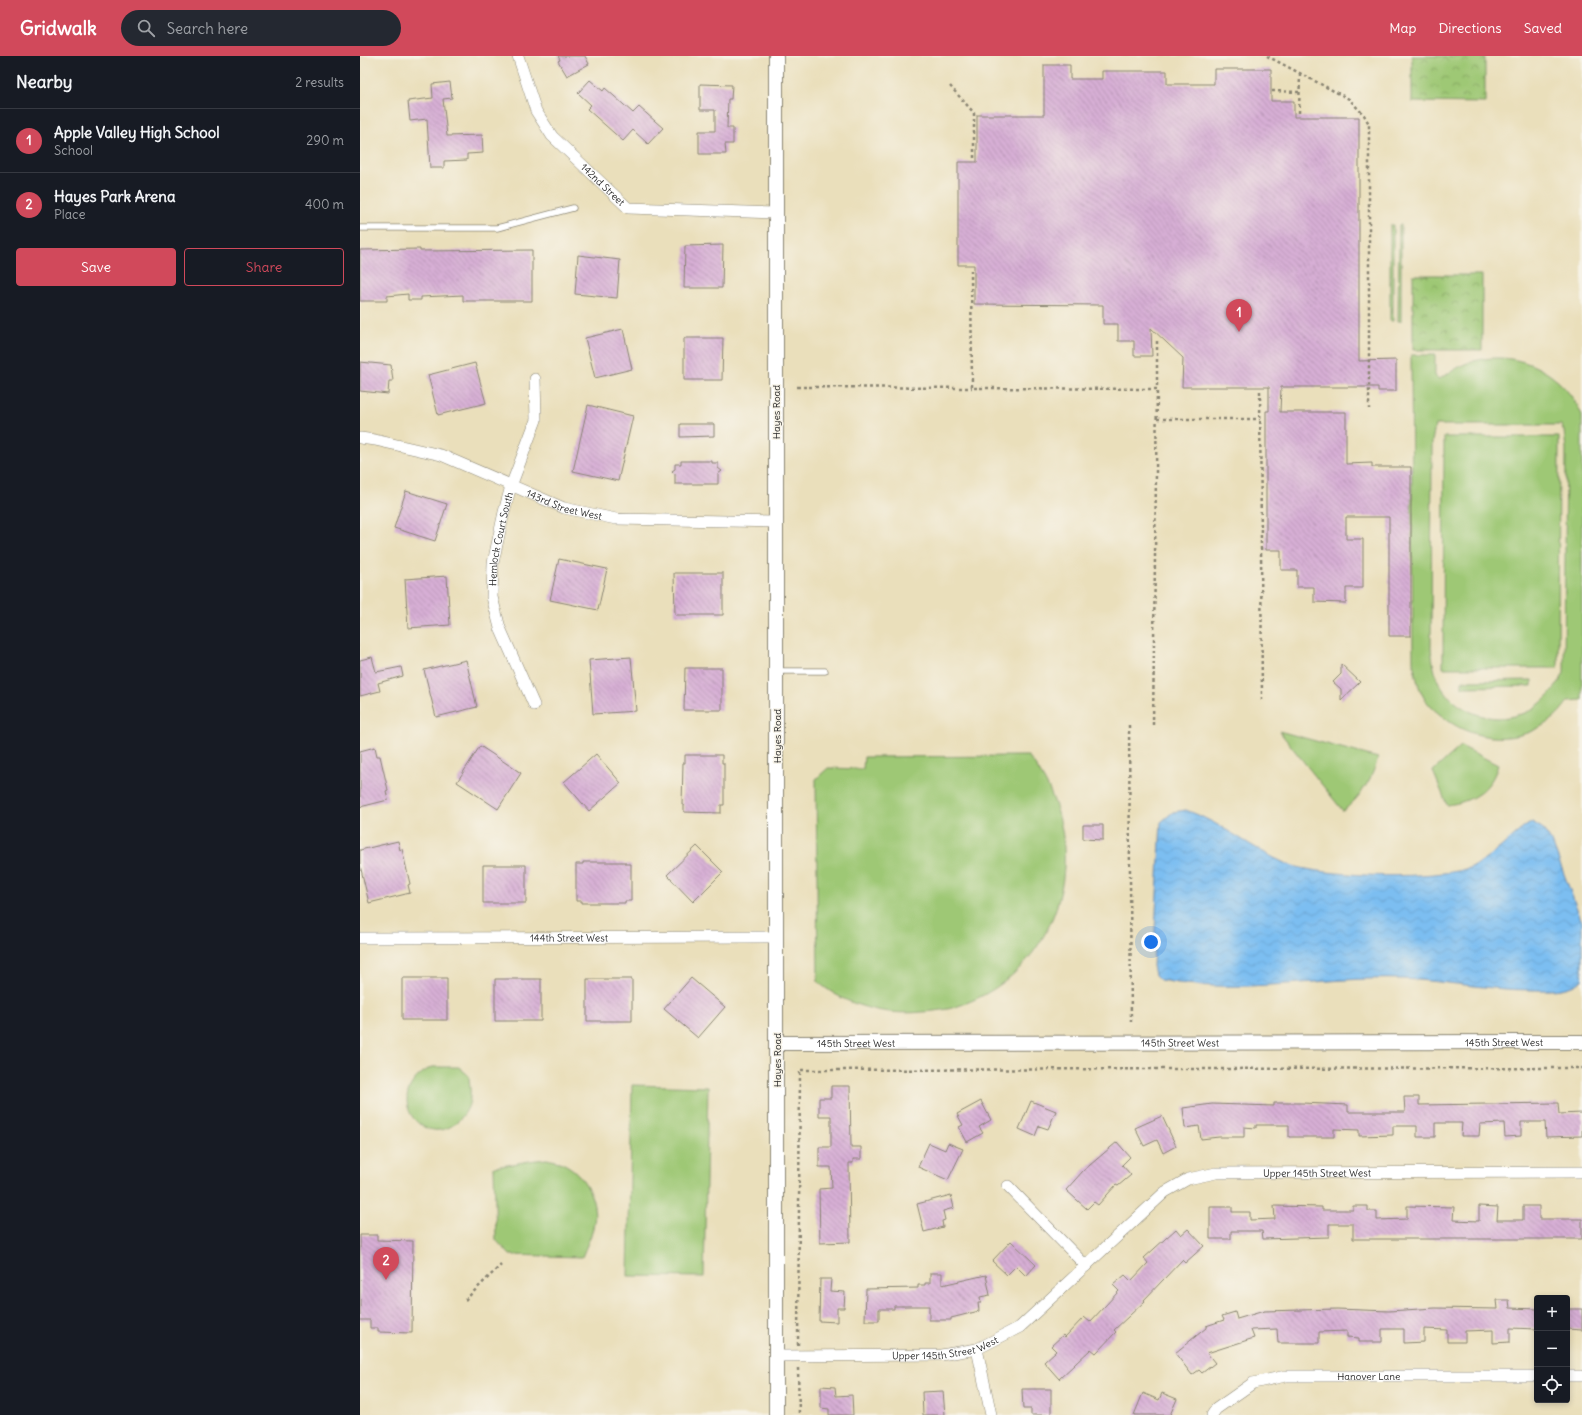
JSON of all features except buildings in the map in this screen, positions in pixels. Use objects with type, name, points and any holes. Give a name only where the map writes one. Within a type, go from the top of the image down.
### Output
[{"type":"street","name":"142nd Street","points":[[518,56],[536,111],[552,136],[628,208],[775,213]]},
{"type":"street","name":"Hayes Road","points":[[776,56],[775,213],[778,1356],[776,1415]]},
{"type":"street","name":"Hemlock Court South","points":[[534,706],[500,628],[492,597],[493,563],[510,486],[536,420],[535,379]]},
{"type":"street","name":"143rd Street West","points":[[360,438],[375,440],[441,456],[564,508],[616,519],[777,522]]},
{"type":"street","name":"144th Street West","points":[[360,938],[777,937]]},
{"type":"street","name":"145th Street West","points":[[777,1043],[1582,1042]]},
{"type":"street","name":"Upper 145th Street West","points":[[778,1356],[941,1355],[977,1349],[1020,1327],[1165,1192],[1188,1179],[1216,1172],[1582,1172]]},
{"type":"street","points":[[1008,1186],[1086,1266]]},
{"type":"street","points":[[977,1349],[990,1415]]},
{"type":"street","name":"Hanover Lane","points":[[1212,1415],[1216,1409],[1254,1383],[1286,1376],[1534,1376]]},
{"type":"street","points":[[1570,1376],[1582,1376]]},
{"type":"lane","points":[[360,228],[497,228],[573,208]]},
{"type":"lane","points":[[777,671],[826,671]]},
{"type":"path","points":[[1267,56],[1349,99],[1364,115],[1368,124],[1369,409]]},
{"type":"path","points":[[1299,113],[1300,73]]},
{"type":"path","points":[[950,86],[974,113],[974,160]]},
{"type":"path","points":[[1272,91],[1299,92]]},
{"type":"path","points":[[970,270],[972,388]]},
{"type":"path","points":[[1153,725],[1157,341]]},
{"type":"path","points":[[797,387],[1157,389]]},
{"type":"path","points":[[1260,391],[1262,702]]},
{"type":"path","points":[[1157,419],[1260,419]]},
{"type":"path","points":[[1129,725],[1132,1025]]},
{"type":"path","points":[[799,1415],[800,1070],[1582,1068]]},
{"type":"path","points":[[465,1300],[501,1265]]},
{"type":"green space","points":[[1412,56],[1485,56],[1485,103],[1412,102]]},
{"type":"green space","points":[[1390,225],[1393,225],[1393,321],[1390,321]]},
{"type":"green space","points":[[1399,225],[1401,225],[1401,321],[1398,321]]},
{"type":"green space","points":[[1413,275],[1482,275],[1482,350],[1413,350]]},
{"type":"green space","points":[[1411,355],[1435,355],[1435,376],[1439,379],[1469,362],[1491,358],[1507,358],[1523,362],[1552,376],[1564,387],[1574,400],[1582,415],[1582,700],[1568,701],[1557,714],[1544,725],[1530,732],[1514,736],[1498,737],[1481,735],[1465,730],[1450,722],[1429,705],[1419,688],[1413,662]],"holes":[[[1435,425],[1561,425],[1564,431],[1566,449],[1564,673],[1550,695],[1540,704],[1527,712],[1503,718],[1482,716],[1463,708],[1447,694],[1438,681],[1433,663],[1431,649],[1432,442]]]},
{"type":"green space","points":[[1444,437],[1559,437],[1558,668],[1443,668]]},
{"type":"green space","points":[[1532,680],[1532,686],[1462,687],[1462,681]]},
{"type":"green space","points":[[1279,731],[1378,758],[1373,773],[1360,794],[1343,811]]},
{"type":"green space","points":[[1461,746],[1498,765],[1491,781],[1479,793],[1465,801],[1447,805],[1433,771]]},
{"type":"green space","points":[[1028,756],[1049,789],[1061,825],[1064,862],[1059,898],[1046,933],[1025,963],[996,987],[956,1007],[932,1011],[908,1013],[880,1011],[867,1008],[841,997],[818,982],[816,779],[828,768],[863,769],[864,757]]},
{"type":"green space","points":[[432,1067],[459,1067],[469,1076],[470,1094],[468,1107],[460,1119],[447,1128],[434,1130],[422,1126],[413,1117],[408,1105],[408,1092],[416,1079]]},
{"type":"green space","points":[[632,1085],[708,1087],[704,1277],[628,1276]]},
{"type":"green space","points":[[547,1159],[562,1163],[570,1168],[578,1174],[589,1190],[595,1218],[590,1238],[582,1257],[510,1255],[496,1240],[494,1167]]},
{"type":"water","points":[[1186,810],[1199,815],[1287,864],[1326,872],[1381,876],[1436,874],[1458,871],[1474,866],[1489,857],[1532,822],[1542,828],[1552,842],[1582,922],[1582,980],[1574,985],[1555,990],[1516,990],[1402,979],[1342,980],[1251,986],[1220,986],[1160,980],[1155,975],[1153,966],[1161,822],[1173,812]]},
{"type":"place","name":"Apple Valley High School","points":[[1239,332]]},
{"type":"place","name":"Hayes Park Arena","points":[[386,1280]]}]
